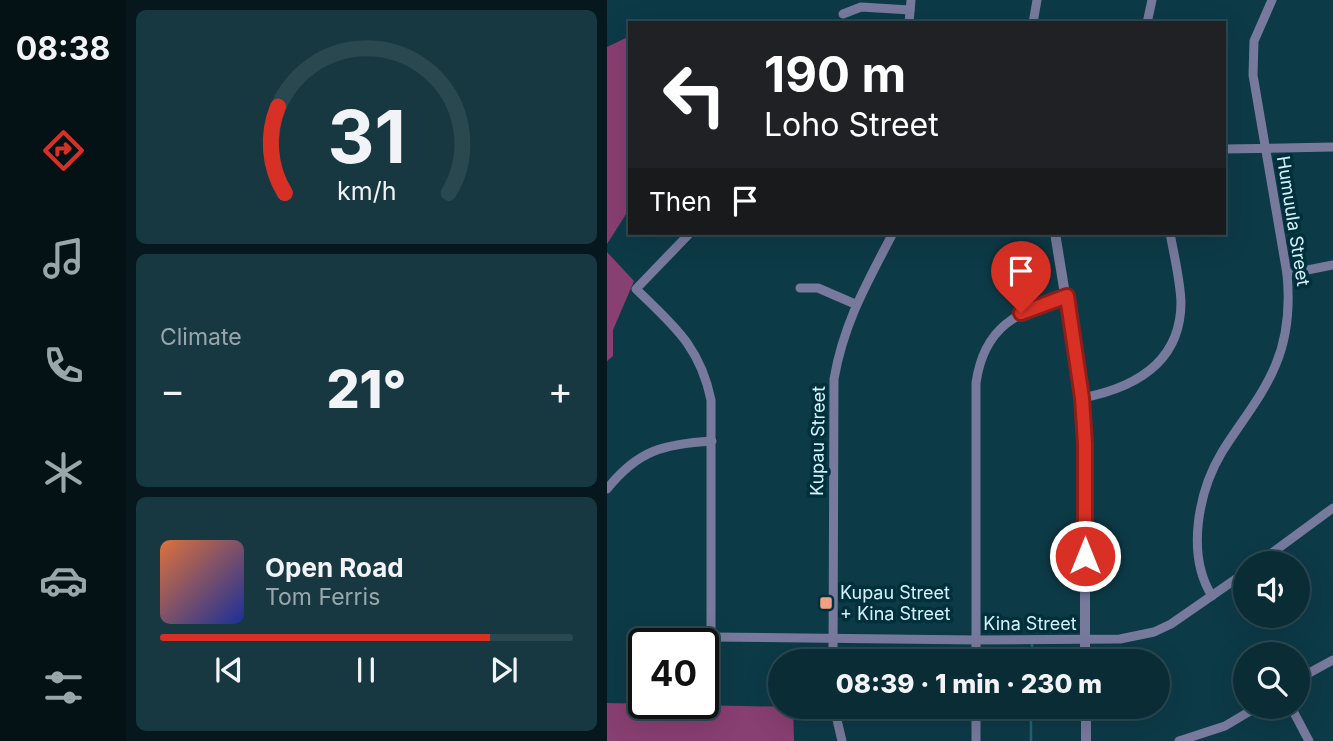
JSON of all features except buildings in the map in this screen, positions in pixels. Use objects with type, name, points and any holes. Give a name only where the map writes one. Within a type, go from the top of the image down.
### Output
[{"type":"street","points":[[1033,21],[1037,0]]},
{"type":"street","points":[[1147,21],[1152,0]]},
{"type":"street","name":"Humuula Street","points":[[1211,596],[1202,581],[1199,568],[1198,544],[1204,501],[1211,475],[1221,454],[1267,383],[1276,363],[1289,302],[1287,274],[1252,59],[1257,32],[1272,0]]},
{"type":"street","points":[[843,14],[861,6],[910,5]]},
{"type":"street","points":[[1226,149],[1333,147]]},
{"type":"street","points":[[688,235],[636,289],[674,326],[698,358],[711,400],[711,628]]},
{"type":"street","name":"Kupau Street","points":[[833,649],[833,401],[838,356],[855,304],[892,235]]},
{"type":"street","points":[[1055,235],[1082,398],[1085,444],[1085,649]]},
{"type":"street","points":[[1082,398],[1109,393],[1140,378],[1157,364],[1173,340],[1179,324],[1181,301],[1170,235]]},
{"type":"street","points":[[1287,274],[1333,265]]},
{"type":"street","points":[[800,288],[818,288],[855,304]]},
{"type":"street","points":[[976,649],[976,383],[979,366],[990,340],[1010,320],[1034,307],[1067,296]]},
{"type":"street","points":[[607,489],[629,465],[654,449],[670,444],[711,441]]},
{"type":"street","points":[[1275,551],[1333,508]]},
{"type":"street","name":"Kina Street","points":[[719,637],[1120,639],[1154,632],[1185,616],[1233,581]]},
{"type":"street","points":[[1310,672],[1333,660]]},
{"type":"street","points":[[837,719],[842,741]]},
{"type":"street","points":[[976,719],[976,741]]},
{"type":"street","points":[[1086,719],[1086,741]]},
{"type":"street","points":[[1179,741],[1199,738],[1237,719]]},
{"type":"street","points":[[1297,719],[1309,741]]},
{"type":"shaded area","points":[[628,37],[628,211],[607,244],[607,47]]},
{"type":"shaded area","points":[[607,252],[634,281],[613,330],[613,356],[607,361]]},
{"type":"shaded area","points":[[607,703],[628,703],[628,719],[719,719],[719,705],[768,706],[768,719],[793,719],[794,741],[607,741]]},
{"type":"waterway","points":[[1032,643],[1032,649]]},
{"type":"waterway","points":[[1031,719],[1031,741]]},
{"type":"place","name":"Kupau Street + Kina Street","points":[[826,603]]},
{"type":"route","points":[[1021,313],[1067,296],[1082,398],[1085,444],[1085,556]]}]
